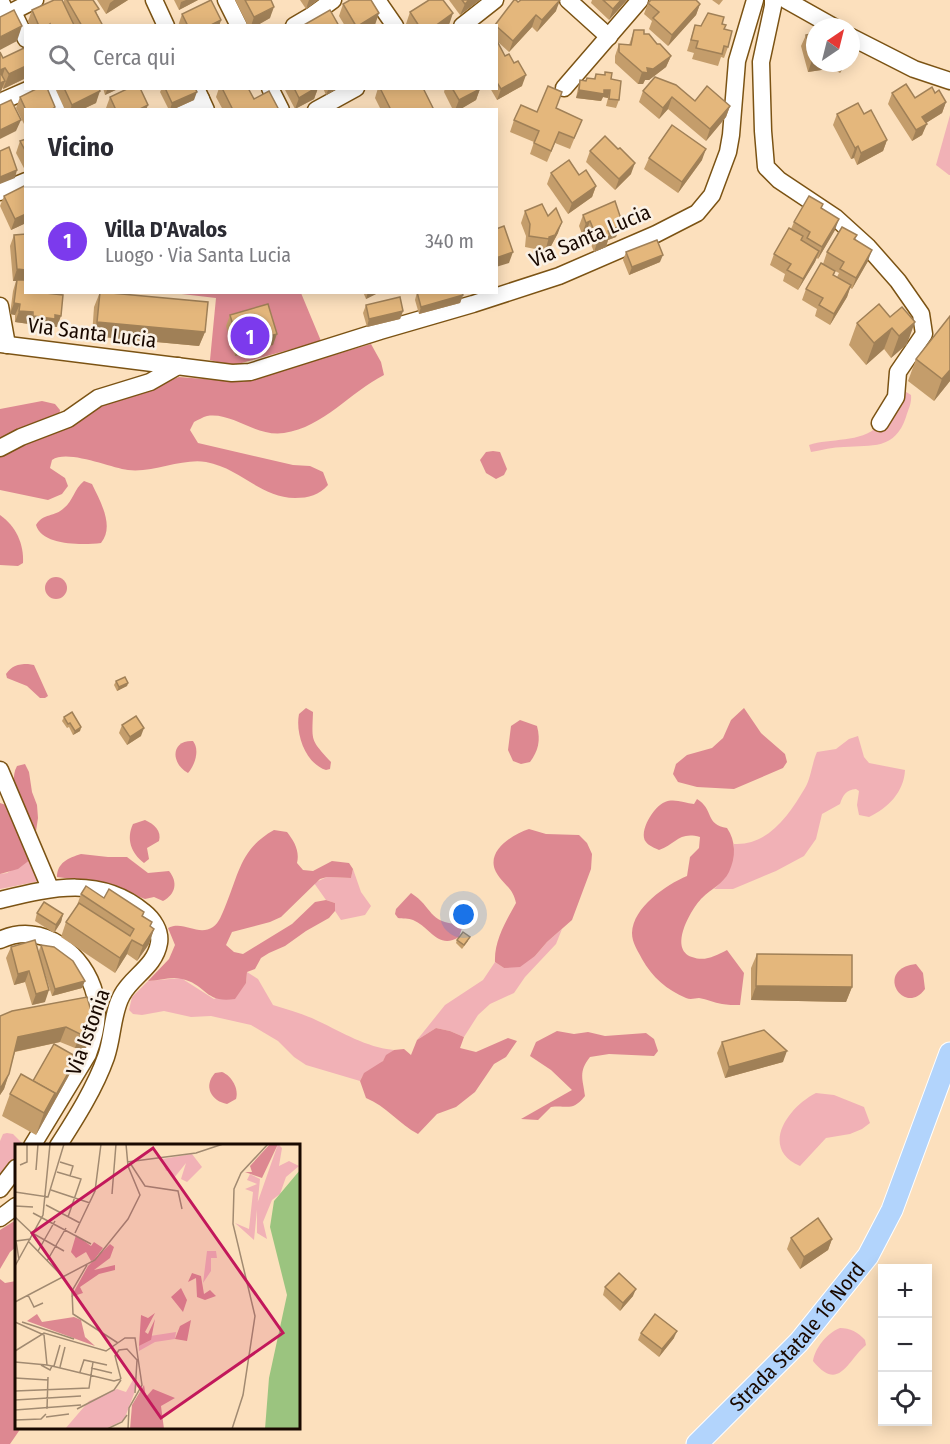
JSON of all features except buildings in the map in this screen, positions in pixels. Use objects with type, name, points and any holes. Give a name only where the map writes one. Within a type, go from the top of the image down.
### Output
[{"type":"main road","name":"Strada Statale 16 Nord","points":[[697,1444],[799,1342],[868,1256],[891,1210],[950,1053]]},
{"type":"street","points":[[24,36],[5,11],[34,0]]},
{"type":"street","points":[[154,0],[163,24]]},
{"type":"street","points":[[226,0],[238,24]]},
{"type":"street","points":[[297,24],[333,0]]},
{"type":"street","points":[[376,0],[394,24]]},
{"type":"street","points":[[465,24],[495,0]]},
{"type":"street","points":[[568,0],[609,37]]},
{"type":"street","points":[[564,88],[640,0]]},
{"type":"street","name":"Via Santa Lucia","points":[[3,344],[232,373],[250,372],[559,276],[666,229],[697,213],[712,195],[728,152],[737,61],[755,0]]},
{"type":"street","points":[[773,0],[761,62],[766,166],[779,180],[836,218],[868,247],[898,281],[921,314],[924,334],[898,372],[896,397],[880,423]]},
{"type":"street","points":[[786,0],[818,18]]},
{"type":"street","points":[[860,42],[914,69],[950,81]]},
{"type":"street","points":[[0,102],[27,90]]},
{"type":"street","points":[[49,90],[57,108]]},
{"type":"street","points":[[271,90],[280,108]]},
{"type":"street","points":[[320,108],[352,90]]},
{"type":"street","points":[[184,108],[201,99]]},
{"type":"street","points":[[0,192],[24,182]]},
{"type":"street","points":[[0,306],[3,344]]},
{"type":"street","name":"Via Santa Lucia","points":[[0,448],[21,437],[68,419],[98,398],[150,382],[178,366]]},
{"type":"street","points":[[0,770],[50,888]]},
{"type":"street","name":"Via Istonia","points":[[0,900],[50,888],[87,888],[107,892],[128,901],[149,916],[155,923],[160,938],[152,961],[122,995],[106,1056],[76,1118],[59,1144]]},
{"type":"street","points":[[0,940],[27,933],[38,935],[57,944],[74,955],[84,968],[95,996],[96,1022],[94,1038],[88,1054],[33,1144]]},
{"type":"street","points":[[0,1190],[15,1169]]},
{"type":"street","points":[[0,1218],[15,1207]]},
{"type":"shaded area","points":[[950,115],[950,175],[949,175],[936,165]]},
{"type":"shaded area","points":[[182,294],[301,294],[321,341],[231,366],[210,360],[216,298]]},
{"type":"shaded area","points":[[371,344],[381,362],[384,375],[312,424],[284,433],[273,433],[226,418],[207,416],[194,422],[190,430],[198,443],[293,465],[310,466],[323,472],[328,485],[309,497],[295,498],[271,493],[229,470],[206,462],[187,462],[128,470],[68,457],[52,460],[50,468],[65,478],[68,486],[62,494],[48,500],[0,490],[0,454],[91,409],[179,377],[242,382]]},
{"type":"shaded area","points":[[903,390],[911,395],[910,406],[901,428],[889,440],[881,444],[811,452],[809,445],[854,438],[871,431],[885,418]]},
{"type":"shaded area","points":[[42,401],[55,404],[60,410],[59,417],[0,441],[0,409]]},
{"type":"shaded area","points":[[486,452],[500,452],[507,469],[504,475],[496,479],[486,473],[480,460]]},
{"type":"shaded area","points":[[84,481],[92,484],[105,514],[107,529],[101,543],[64,543],[46,537],[36,525],[42,519],[64,508]]},
{"type":"shaded area","points":[[0,515],[15,530],[20,542],[23,563],[18,566],[0,565]]},
{"type":"shaded area","points":[[56,577],[64,580],[67,588],[64,596],[56,599],[48,596],[45,588],[48,580]]},
{"type":"shaded area","points":[[34,665],[48,696],[45,698],[40,698],[27,686],[7,678],[6,674],[13,667]]},
{"type":"shaded area","points":[[306,708],[313,712],[314,740],[331,762],[330,769],[326,770],[313,762],[304,747],[298,722],[299,714]]},
{"type":"shaded area","points":[[744,708],[761,733],[785,754],[787,762],[783,768],[734,789],[697,787],[678,782],[673,774],[676,764],[687,755],[712,748],[723,738],[731,720]]},
{"type":"shaded area","points":[[520,720],[537,726],[539,736],[533,758],[530,762],[521,764],[513,761],[508,750],[511,726]]},
{"type":"shaded area","points":[[858,736],[864,757],[869,763],[905,770],[902,785],[894,798],[869,817],[859,815],[857,805],[859,791],[850,790],[840,804],[822,814],[816,839],[804,856],[776,871],[733,889],[714,889],[719,885],[728,869],[734,844],[757,840],[767,834],[792,808],[807,784],[817,752],[836,749],[849,739]]},
{"type":"shaded area","points":[[193,741],[196,757],[188,773],[178,764],[175,753],[180,744]]},
{"type":"shaded area","points":[[25,764],[37,805],[35,838],[19,802],[14,783],[17,766]]},
{"type":"shaded area","points":[[697,799],[706,807],[715,824],[727,828],[732,838],[734,855],[726,876],[702,898],[692,911],[684,929],[682,946],[685,953],[701,959],[710,958],[727,950],[744,973],[740,1005],[728,1005],[699,998],[688,999],[673,991],[650,972],[632,937],[634,923],[644,906],[661,891],[687,876],[690,857],[699,848],[700,837],[693,836],[682,837],[659,850],[652,847],[644,838],[648,820],[665,802],[694,804]]},
{"type":"shaded area","points":[[0,803],[12,807],[31,859],[18,869],[0,874]]},
{"type":"shaded area","points":[[145,820],[156,828],[160,837],[159,841],[147,848],[149,859],[144,863],[133,850],[130,835],[133,824]]},
{"type":"shaded area","points":[[529,829],[546,834],[579,835],[587,843],[592,854],[591,869],[572,920],[535,956],[520,967],[504,968],[495,962],[496,946],[516,903],[513,893],[496,872],[494,857],[502,844]]},
{"type":"shaded area","points":[[274,830],[287,832],[290,835],[297,850],[297,863],[303,870],[313,871],[332,861],[349,863],[353,869],[351,878],[320,879],[281,917],[232,932],[226,945],[234,952],[243,954],[292,924],[315,902],[326,900],[335,903],[335,911],[329,918],[285,946],[261,958],[255,969],[247,972],[246,983],[235,999],[217,999],[190,981],[182,979],[148,981],[169,959],[175,945],[168,928],[180,926],[207,930],[213,927],[219,921],[247,854],[263,837]]},
{"type":"shaded area","points":[[81,854],[127,857],[148,873],[169,871],[174,879],[173,891],[163,901],[154,897],[145,899],[88,881],[57,877],[57,872],[64,862]]},
{"type":"shaded area","points":[[31,859],[40,881],[0,889],[0,874],[7,873]]},
{"type":"shaded area","points":[[353,869],[361,892],[371,906],[365,915],[341,920],[335,911],[335,903],[326,900],[314,883],[327,877],[351,878]]},
{"type":"shaded area","points":[[411,893],[442,921],[459,924],[462,928],[459,937],[445,941],[434,936],[413,920],[398,918],[395,914],[396,909]]},
{"type":"shaded area","points":[[562,929],[556,944],[525,977],[514,993],[490,1004],[478,1015],[464,1037],[436,1028],[417,1040],[445,1005],[483,980],[495,962],[504,968],[535,956]]},
{"type":"shaded area","points":[[916,964],[923,973],[925,989],[917,996],[909,998],[896,989],[894,982],[896,974],[903,968]]},
{"type":"shaded area","points":[[247,972],[258,979],[273,1005],[302,1014],[364,1043],[394,1050],[380,1064],[365,1073],[360,1081],[306,1065],[278,1041],[251,1025],[211,1016],[191,1017],[164,1011],[142,1015],[133,1014],[129,1010],[132,997],[148,981],[181,978],[214,999],[246,983]]},
{"type":"shaded area","points":[[436,1028],[464,1037],[460,1048],[476,1052],[508,1038],[517,1041],[506,1057],[494,1064],[475,1092],[456,1107],[437,1114],[418,1134],[366,1098],[360,1081],[364,1073],[383,1061],[386,1055],[394,1050],[404,1049],[411,1055],[417,1040]]},
{"type":"shaded area","points":[[557,1031],[574,1034],[588,1032],[605,1036],[646,1033],[654,1039],[658,1051],[654,1056],[609,1054],[590,1057],[583,1071],[585,1096],[581,1101],[570,1107],[551,1107],[538,1120],[521,1119],[572,1090],[551,1070],[530,1056],[536,1042]]},
{"type":"shaded area","points":[[222,1072],[232,1080],[236,1087],[236,1099],[227,1104],[217,1100],[209,1088],[211,1078],[215,1073]]},
{"type":"shaded area","points":[[816,1093],[834,1095],[864,1107],[870,1123],[850,1134],[826,1138],[800,1166],[788,1158],[781,1149],[782,1128],[796,1108]]},
{"type":"shaded area","points":[[3,1134],[13,1134],[23,1144],[15,1144],[15,1160],[0,1181],[0,1141]]},
{"type":"shaded area","points":[[15,1221],[15,1248],[0,1269],[0,1230]]},
{"type":"shaded area","points":[[0,1279],[5,1283],[15,1281],[15,1429],[20,1429],[10,1444],[0,1444]]},
{"type":"shaded area","points":[[840,1328],[857,1333],[865,1340],[866,1345],[842,1371],[830,1374],[813,1361],[822,1342]]},
{"type":"place","name":"Villa D'Avalos","points":[[250,336]]}]
